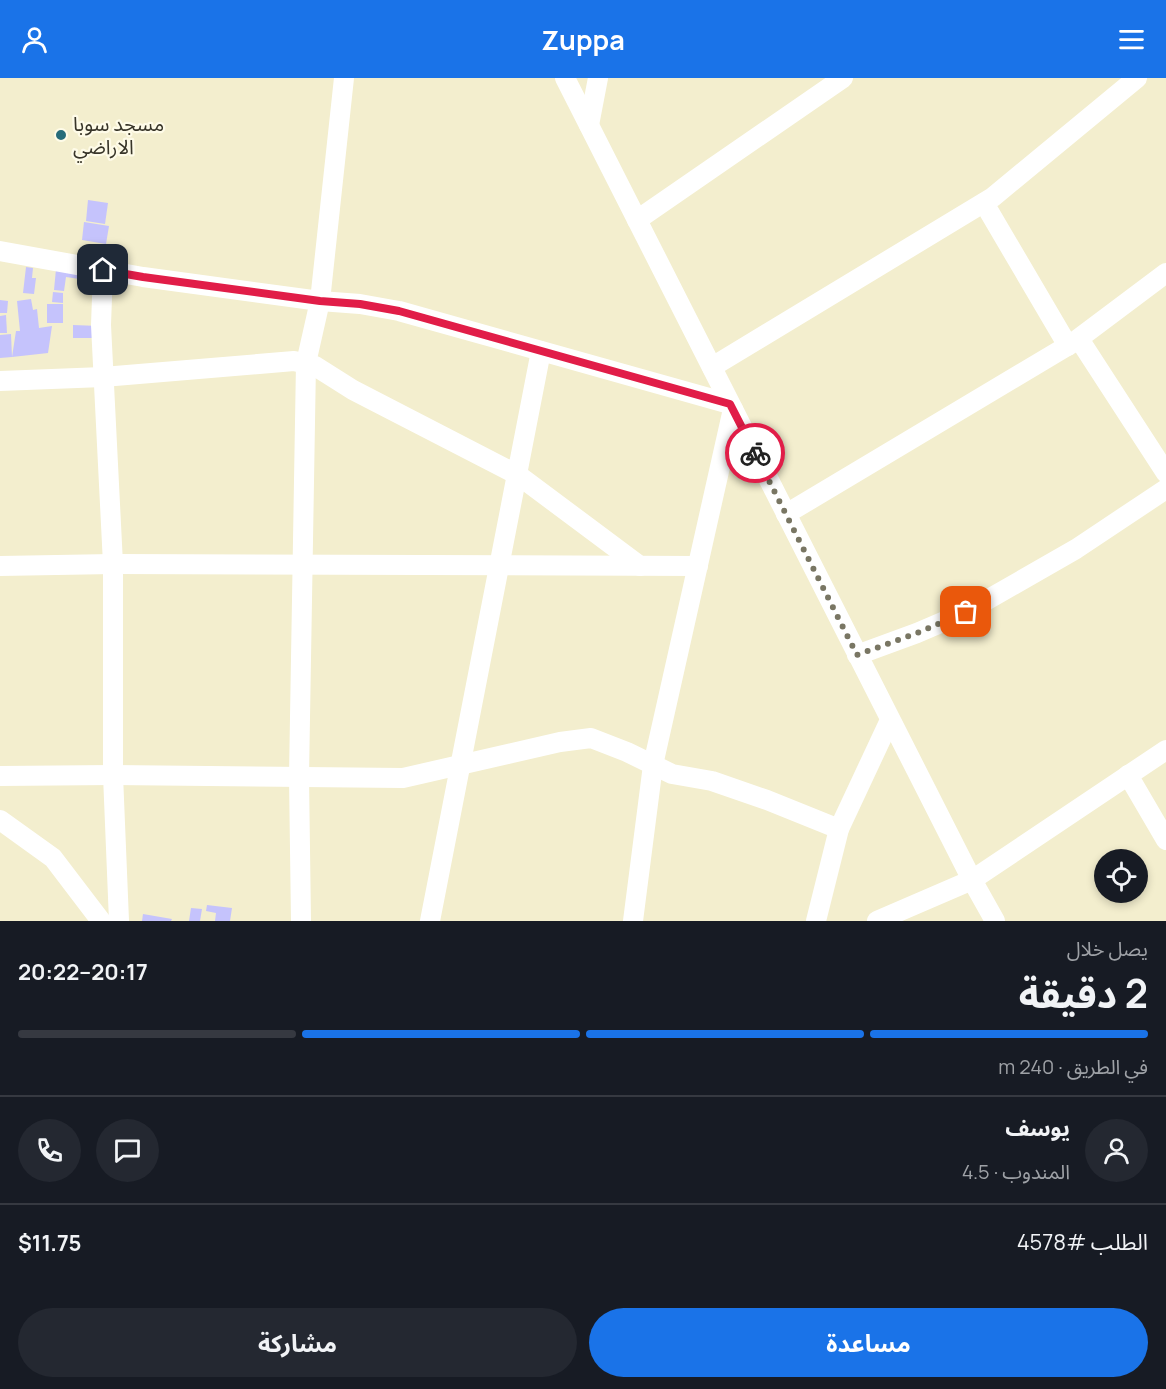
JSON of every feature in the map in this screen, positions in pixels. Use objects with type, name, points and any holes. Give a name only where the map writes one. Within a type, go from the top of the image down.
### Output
[{"type":"street","points":[[301,921],[299,777],[306,363],[320,301],[344,78]]},
{"type":"street","points":[[565,78],[890,720],[995,921]]},
{"type":"street","points":[[589,125],[598,78]]},
{"type":"street","points":[[637,220],[843,78]]},
{"type":"street","points":[[712,367],[984,203],[1137,78]]},
{"type":"street","points":[[984,203],[1074,342],[1166,472]]},
{"type":"street","points":[[0,251],[103,270],[399,311],[731,407]]},
{"type":"street","points":[[103,270],[101,325],[113,564],[113,775],[119,921]]},
{"type":"street","points":[[786,514],[1074,342],[1166,273]]},
{"type":"street","points":[[430,921],[541,351]]},
{"type":"street","points":[[0,381],[103,377],[294,361],[306,363],[518,475],[640,566]]},
{"type":"street","points":[[633,921],[653,765],[731,407]]},
{"type":"street","points":[[857,655],[966,612],[1076,549],[1166,489]]},
{"type":"street","points":[[0,566],[500,564],[698,566]]},
{"type":"street","points":[[816,921],[839,829],[890,720]]},
{"type":"street","points":[[0,776],[403,778],[461,763],[560,742],[591,738],[672,774],[712,781],[839,829]]},
{"type":"street","points":[[877,921],[972,880],[1166,750]]},
{"type":"street","points":[[1128,775],[1166,840]]},
{"type":"street","points":[[0,820],[53,858],[101,921]]},
{"type":"building","points":[[88,200],[108,203],[105,224],[86,221]]},
{"type":"building","points":[[84,222],[109,226],[106,244],[82,240]]},
{"type":"building","points":[[26,267],[33,268],[32,278],[36,278],[34,294],[23,293]]},
{"type":"building","points":[[56,269],[94,273],[93,281],[66,277],[64,291],[54,290]]},
{"type":"building","points":[[53,292],[63,293],[63,303],[52,302]]},
{"type":"building","points":[[31,299],[33,310],[37,309],[39,328],[52,326],[48,353],[12,357],[16,331],[20,331],[17,301]]},
{"type":"building","points":[[0,300],[8,301],[7,313],[0,313]]},
{"type":"building","points":[[47,304],[63,304],[63,323],[47,323]]},
{"type":"building","points":[[6,315],[7,333],[0,333],[0,316]]},
{"type":"building","points":[[73,325],[99,326],[98,338],[73,338]]},
{"type":"building","points":[[11,334],[12,357],[0,358],[0,335]]},
{"type":"building","points":[[207,905],[232,908],[230,921],[215,921],[216,913],[206,911]]},
{"type":"building","points":[[191,908],[202,909],[200,921],[189,921]]},
{"type":"building","points":[[143,914],[172,919],[171,921],[142,921]]},
{"type":"way so far","points":[[755,453],[857,655],[966,612]]},
{"type":"place","name":"مسجد سوبا الاراضي","points":[[61,135]]},
{"type":"route","points":[[103,270],[399,311],[730,404],[755,453]]}]
